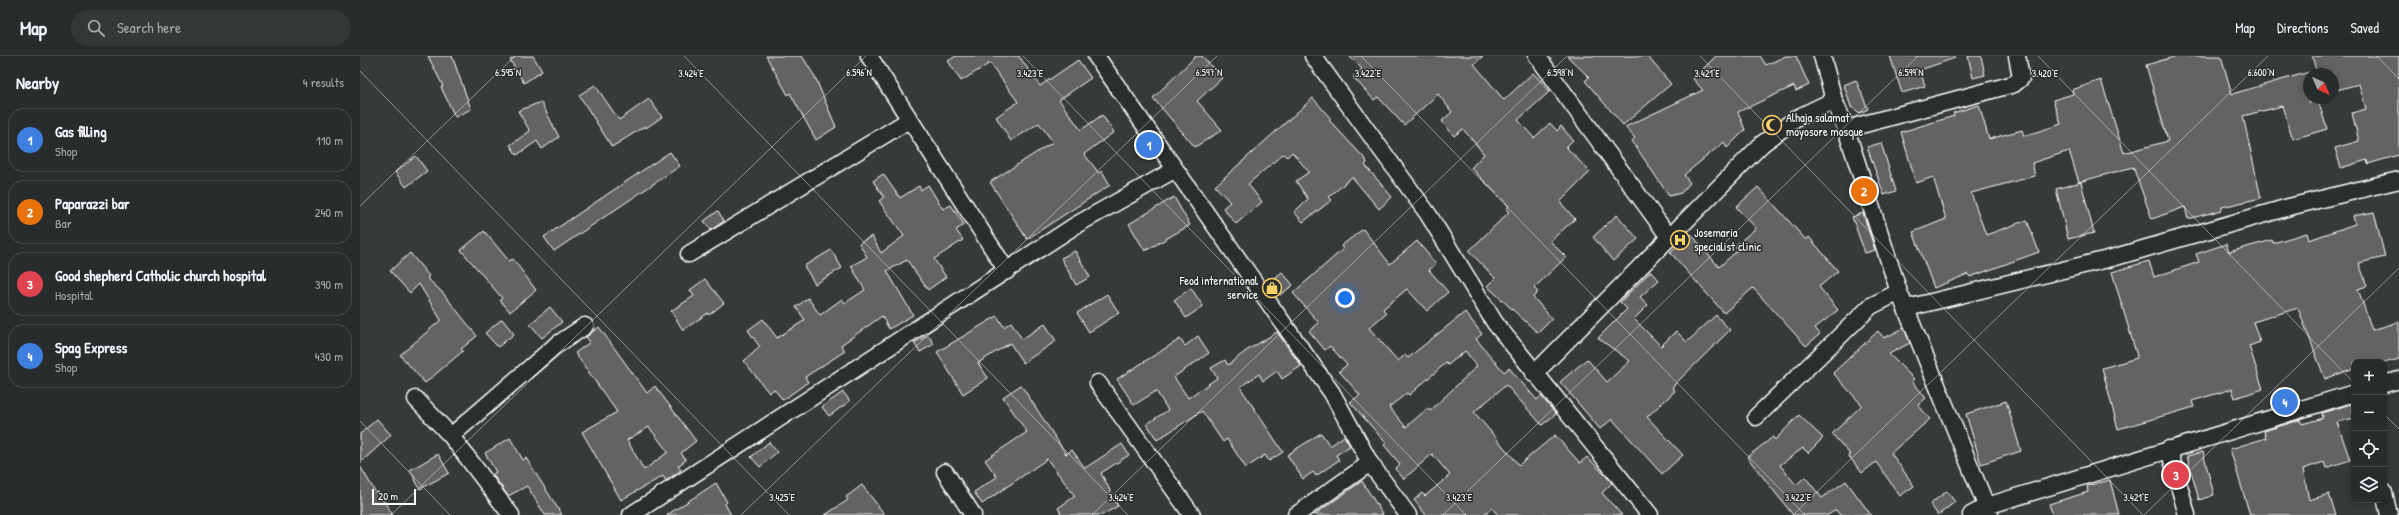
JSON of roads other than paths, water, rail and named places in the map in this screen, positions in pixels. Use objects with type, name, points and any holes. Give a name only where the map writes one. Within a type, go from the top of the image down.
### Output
[{"type":"street","points":[[869,56],[1007,271]]},
{"type":"street","points":[[1096,56],[1174,170],[1332,393],[1370,463],[1408,515]]},
{"type":"street","points":[[1313,56],[1428,214],[1494,323],[1650,515]]},
{"type":"street","points":[[1537,56],[1669,237]]},
{"type":"street","points":[[1822,56],[1834,100],[1846,129],[1899,292],[1907,308],[1988,511]]},
{"type":"street","points":[[1846,129],[2014,84],[2021,78],[2018,56]]},
{"type":"street","points":[[1534,374],[1762,144],[1797,118],[1834,100]]},
{"type":"street","points":[[689,254],[909,120]]},
{"type":"street","points":[[631,515],[809,397],[1007,271],[1076,225],[1174,170]]},
{"type":"street","points":[[1907,308],[2112,258],[2289,207],[2399,180]]},
{"type":"street","points":[[1756,417],[1871,306],[1899,292]]},
{"type":"street","points":[[451,436],[555,346],[585,326]]},
{"type":"street","points":[[2387,383],[2399,380]]},
{"type":"street","points":[[1098,383],[1192,515]]},
{"type":"street","points":[[1971,515],[1988,511],[2169,449],[2351,394]]},
{"type":"street","points":[[416,399],[451,436],[511,515]]},
{"type":"street","points":[[2169,449],[2187,515]]},
{"type":"street","points":[[1296,515],[1370,463]]},
{"type":"street","points":[[945,472],[973,515]]},
{"type":"street","points":[[2386,503],[2389,515]]},
{"type":"place","name":"Alhaja salamat moyosore mosque","points":[[1772,125]]},
{"type":"place","name":"Gas filling","points":[[1149,145]]},
{"type":"place","name":"Paparazzi bar","points":[[1864,191]]},
{"type":"place","name":"Josemaria specialist clinic","points":[[1680,240]]},
{"type":"place","name":"Feod international service","points":[[1272,288]]},
{"type":"place","name":"Spag Express","points":[[2285,402]]},
{"type":"place","name":"Good shepherd Catholic church hospital","points":[[2176,475]]}]
